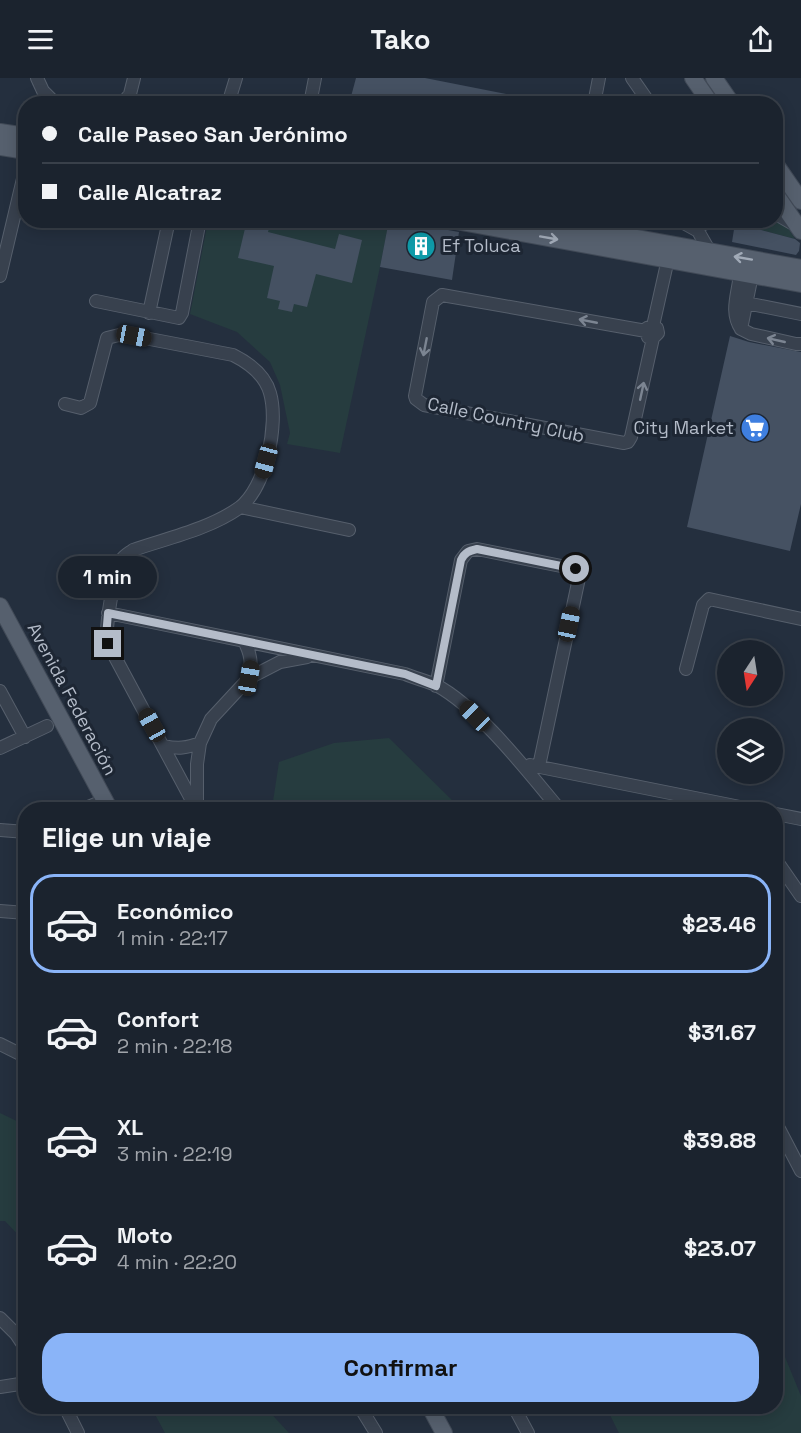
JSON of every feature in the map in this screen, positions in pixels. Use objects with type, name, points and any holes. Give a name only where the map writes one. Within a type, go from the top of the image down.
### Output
[{"type":"main road","points":[[693,78],[705,96]]},
{"type":"main road","points":[[714,78],[726,96]]},
{"type":"main road","points":[[0,132],[18,135]]},
{"type":"main road","points":[[0,147],[18,150]]},
{"type":"main road","points":[[783,175],[801,201]]},
{"type":"main road","points":[[783,205],[800,229]]},
{"type":"main road","points":[[519,228],[801,284]]},
{"type":"main road","points":[[580,228],[801,268]]},
{"type":"main road","name":"Avenida Federación","points":[[2,615],[106,802]]},
{"type":"main road","points":[[434,1414],[444,1433]]},
{"type":"street","points":[[37,78],[48,96]]},
{"type":"street","points":[[129,96],[134,78]]},
{"type":"street","points":[[230,96],[236,78]]},
{"type":"street","points":[[312,96],[315,78]]},
{"type":"street","points":[[596,96],[599,78]]},
{"type":"street","points":[[632,78],[644,96]]},
{"type":"street","points":[[0,276],[18,200]]},
{"type":"street","points":[[783,218],[800,229]]},
{"type":"street","points":[[149,313],[167,228]]},
{"type":"street","points":[[96,301],[177,318],[181,316],[198,228]]},
{"type":"street","points":[[691,228],[698,231],[710,252]]},
{"type":"street","name":"Calle Country Club","points":[[651,332],[442,295],[433,302],[415,396],[424,405],[628,442],[631,437],[651,332],[669,259]]},
{"type":"street","points":[[740,334],[746,303],[746,274]]},
{"type":"street","points":[[740,334],[734,310],[746,274]]},
{"type":"street","points":[[746,303],[801,314]]},
{"type":"street","points":[[740,334],[801,344]]},
{"type":"street","points":[[65,404],[81,408],[90,403],[107,338],[119,335],[233,355],[247,362],[258,373],[270,392],[272,416],[269,447],[262,475],[252,495],[240,507],[220,519],[133,550],[126,555],[119,567],[108,613],[106,637],[108,644],[193,802]]},
{"type":"street","points":[[240,507],[349,530]]},
{"type":"street","points":[[436,686],[464,554],[477,549],[576,569],[579,578],[539,766]]},
{"type":"street","points":[[686,669],[705,601],[713,599],[801,619]]},
{"type":"street","points":[[108,613],[405,674],[436,686],[463,705],[553,802]]},
{"type":"street","points":[[244,641],[250,658],[249,678]]},
{"type":"street","points":[[197,802],[196,764],[200,742],[211,719],[249,678],[280,662],[314,655]]},
{"type":"street","points":[[0,691],[25,736]]},
{"type":"street","points":[[0,748],[46,726]]},
{"type":"street","points":[[164,746],[187,748],[200,742]]},
{"type":"street","points":[[520,764],[539,766],[707,802]]},
{"type":"street","points":[[783,815],[801,819]]},
{"type":"street","points":[[0,830],[18,831]]},
{"type":"street","points":[[783,870],[801,896]]},
{"type":"street","points":[[0,911],[18,913]]},
{"type":"street","points":[[0,1044],[18,1053]]},
{"type":"street","points":[[783,1136],[801,1171]]},
{"type":"street","points":[[0,1318],[18,1337]]},
{"type":"street","points":[[0,1388],[18,1385]]},
{"type":"street","points":[[68,1414],[78,1433]]},
{"type":"street","points":[[364,1414],[376,1433]]},
{"type":"street","points":[[518,1414],[528,1433]]},
{"type":"green space","points":[[783,220],[795,239],[754,228],[783,228]]},
{"type":"green space","points":[[207,228],[388,228],[340,453],[287,444],[290,433],[280,385],[270,362],[237,332],[190,314]]},
{"type":"green space","points":[[389,738],[454,802],[273,802],[279,762],[334,743]]},
{"type":"green space","points":[[0,1113],[18,1122],[18,1235],[5,1221],[0,1221]]},
{"type":"green space","points":[[783,1352],[801,1396],[801,1433],[619,1433],[610,1414],[783,1414]]},
{"type":"green space","points":[[155,1414],[271,1414],[289,1433],[165,1433]]},
{"type":"building","points":[[356,78],[425,78],[517,96],[351,96]]},
{"type":"building","points":[[245,228],[269,228],[268,232],[335,249],[339,234],[362,240],[352,283],[316,274],[307,307],[294,304],[292,312],[278,309],[280,301],[267,298],[274,266],[238,258]]},
{"type":"building","name":"Ef Toluca","points":[[387,228],[443,228],[459,232],[452,280],[380,267]]},
{"type":"building","points":[[734,228],[754,228],[795,239],[800,243],[796,255],[732,242]]},
{"type":"building","name":"City Market","points":[[730,336],[801,352],[801,504],[790,551],[687,527]]},
{"type":"place","name":"Ef Toluca","points":[[421,246]]},
{"type":"place","name":"City Market","points":[[755,428]]},
{"type":"route","points":[[108,644],[106,627],[108,613],[405,674],[436,686],[464,554],[477,549],[576,569]]}]
